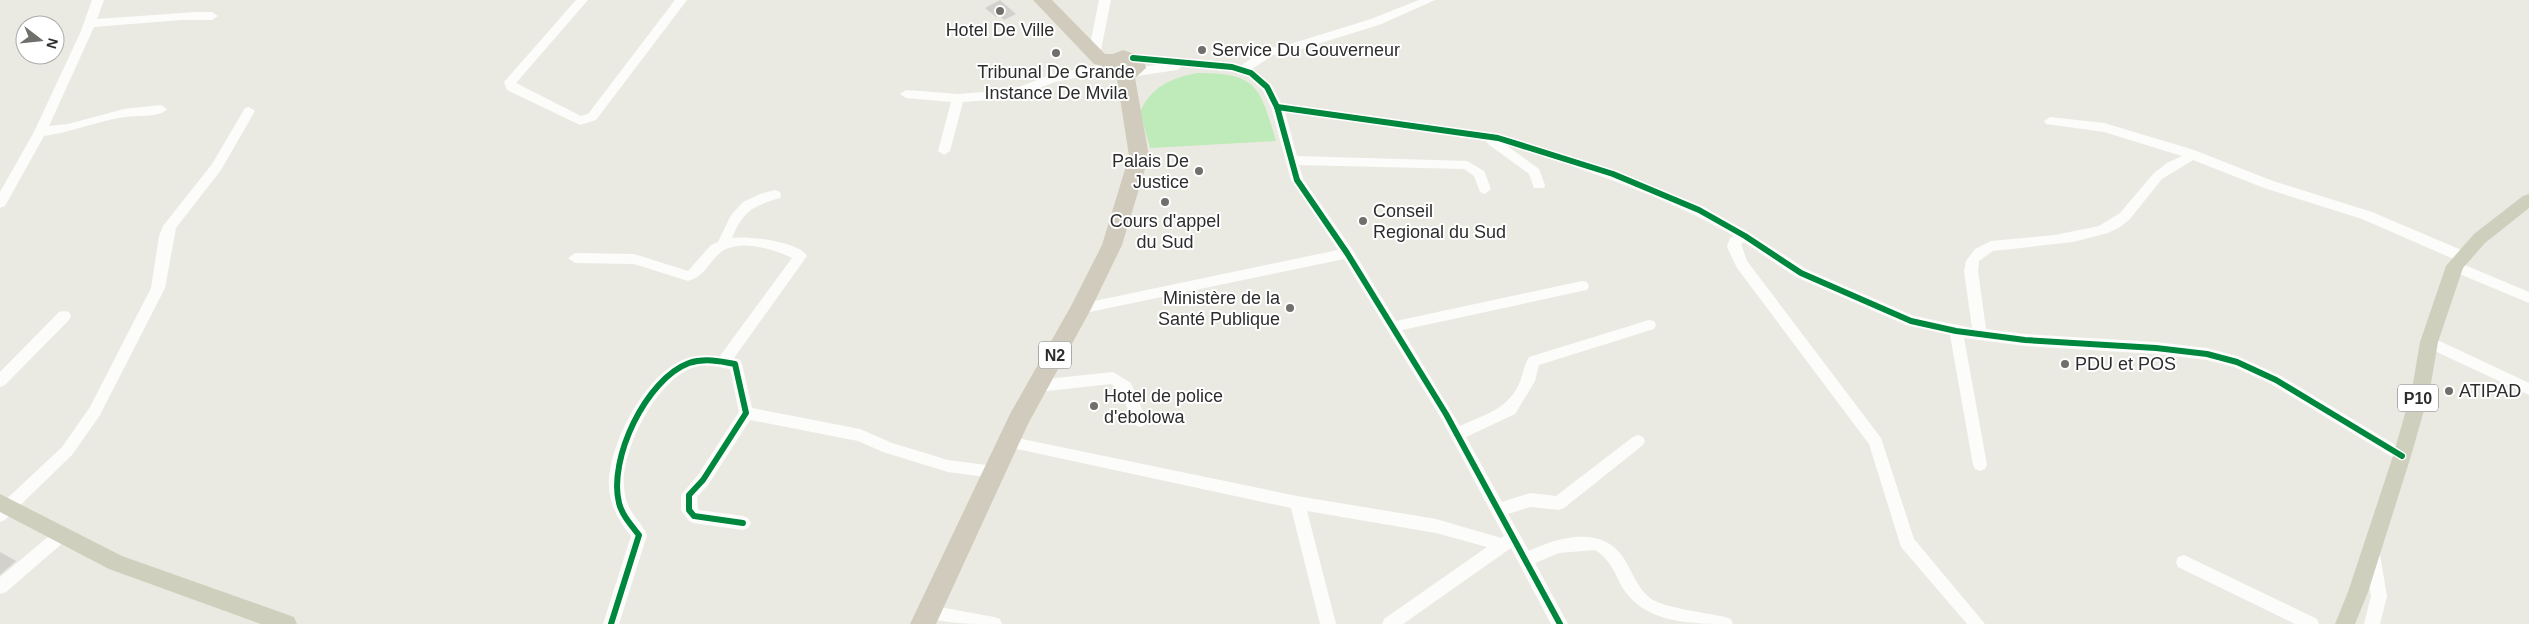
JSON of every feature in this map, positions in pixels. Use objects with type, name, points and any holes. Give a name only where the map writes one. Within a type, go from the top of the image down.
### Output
[{"type":"highway","points":[[1042,0],[1094,55],[1100,60],[1122,67]]},
{"type":"highway","name":"N2","points":[[926,618],[1008,442],[1112,246],[1139,156],[1122,67]]},
{"type":"main road","name":"P10","points":[[2345,624],[2402,456],[2421,389],[2429,342],[2458,261],[2504,218],[2529,200]]},
{"type":"main road","points":[[3,508],[125,566],[287,624]]},
{"type":"street","points":[[0,203],[40,132],[91,23],[98,0]]},
{"type":"street","points":[[582,0],[510,82],[511,87],[580,121],[592,117],[681,0]]},
{"type":"street","points":[[1094,55],[1105,0]]},
{"type":"street","points":[[1242,70],[1271,51],[1281,51],[1352,29],[1429,0]]},
{"type":"street","points":[[91,23],[118,24],[175,14],[212,16]]},
{"type":"street","points":[[906,94],[958,98],[1012,94],[1053,78],[1122,67],[1187,64],[1242,70],[1260,80],[1277,107],[1298,180],[1347,253],[1457,434],[1499,510],[1508,541],[1526,560],[1560,624]]},
{"type":"street","points":[[944,151],[958,98]]},
{"type":"street","points":[[1277,107],[1472,134],[1506,141],[1613,174],[1699,210],[1745,236],[1801,273],[1911,321],[1956,331],[2025,340],[2156,348],[2207,354],[2238,362],[2276,380],[2402,456]]},
{"type":"street","points":[[40,132],[68,128],[124,113],[161,109]]},
{"type":"street","points":[[3,508],[68,451],[95,411],[158,288],[166,236],[170,226],[217,168],[249,111]]},
{"type":"street","points":[[2050,121],[2076,122],[2105,127],[2190,153],[2260,182],[2337,205],[2458,261],[2529,298]]},
{"type":"street","points":[[1472,134],[1492,141],[1520,160],[1535,172],[1539,185]]},
{"type":"street","points":[[1980,334],[1971,271],[1971,265],[1977,253],[1991,246],[2091,233],[2113,226],[2125,218],[2161,172],[2174,163],[2187,160],[2190,153]]},
{"type":"street","points":[[1291,160],[1467,164],[1480,174],[1485,190]]},
{"type":"street","points":[[575,258],[634,260],[688,276],[694,274],[723,245],[731,225],[746,206],[760,196],[776,195]]},
{"type":"street","points":[[1745,236],[1735,241],[1734,247],[1742,264],[1876,442],[1907,542],[1977,624]]},
{"type":"street","points":[[723,245],[726,243],[760,243],[800,256],[723,362]]},
{"type":"street","points":[[1080,309],[1347,253]]},
{"type":"street","points":[[1392,327],[1582,286]]},
{"type":"street","points":[[0,381],[64,316]]},
{"type":"street","points":[[1457,434],[1510,410],[1528,382],[1531,366],[1534,361],[1650,325]]},
{"type":"street","points":[[1956,331],[1980,465]]},
{"type":"street","points":[[2429,342],[2529,389]]},
{"type":"street","points":[[611,624],[639,535],[629,526],[618,504],[616,470],[622,446],[633,423],[663,381],[678,369],[697,361],[735,364],[740,376],[741,396],[746,413],[703,480],[689,495],[689,510],[694,516],[744,523]]},
{"type":"street","points":[[1038,386],[1114,378],[1126,387],[1140,421]]},
{"type":"street","points":[[746,413],[860,435],[888,448],[948,466],[994,472]]},
{"type":"street","points":[[1499,510],[1530,500],[1558,503],[1638,441]]},
{"type":"street","points":[[1008,442],[1297,503],[1436,526],[1508,541]]},
{"type":"street","points":[[1297,503],[1328,624]]},
{"type":"street","points":[[0,587],[60,536]]},
{"type":"street","points":[[1390,624],[1508,541]]},
{"type":"street","points":[[1526,560],[1561,545],[1575,544],[1587,546],[1596,543],[1604,546],[1622,567],[1630,587],[1647,606],[1725,624]]},
{"type":"street","points":[[2371,552],[2379,596],[2372,624]]},
{"type":"street","points":[[2184,562],[2312,624]]},
{"type":"street","points":[[926,618],[994,624]]},
{"type":"green space","points":[[1197,73],[1232,76],[1244,80],[1253,86],[1260,95],[1276,141],[1150,148],[1140,112],[1145,103],[1163,85]]},
{"type":"building","name":"Hotel De Ville","points":[[1000,0],[1016,14],[1004,20],[999,15],[996,17],[985,8]]},
{"type":"building","points":[[0,552],[16,561],[0,575]]},
{"type":"cycle path","points":[[1133,58],[1232,67],[1251,73],[1267,87],[1277,107],[1297,180],[1347,253],[1446,414],[1560,624]]},
{"type":"cycle path","points":[[1277,107],[1498,138],[1613,174],[1699,210],[1745,236],[1801,273],[1911,321],[1956,331],[2025,340],[2156,348],[2207,354],[2237,362],[2276,380],[2402,456]]},
{"type":"cycle path","points":[[611,624],[639,535],[626,520],[619,504],[616,486],[622,451],[638,416],[653,395],[668,377],[689,363],[706,360],[735,364],[746,413],[703,480],[689,495],[689,510],[694,516],[743,523]]},
{"type":"place","name":"Hotel De Ville","points":[[1000,11]]},
{"type":"place","name":"Service Du Gouverneur","points":[[1202,50]]},
{"type":"place","name":"Tribunal De Grande Instance De Mvila","points":[[1056,53]]},
{"type":"place","name":"Palais De Justice","points":[[1199,171]]},
{"type":"place","name":"Cours d'appel du Sud","points":[[1165,202]]},
{"type":"place","name":"Conseil Regional du Sud","points":[[1363,221]]},
{"type":"place","name":"Ministère de la Santé Publique","points":[[1290,308]]},
{"type":"place","name":"PDU et POS","points":[[2065,364]]},
{"type":"place","name":"ATIPAD","points":[[2449,391]]},
{"type":"place","name":"Hotel de police d'ebolowa","points":[[1094,406]]}]
